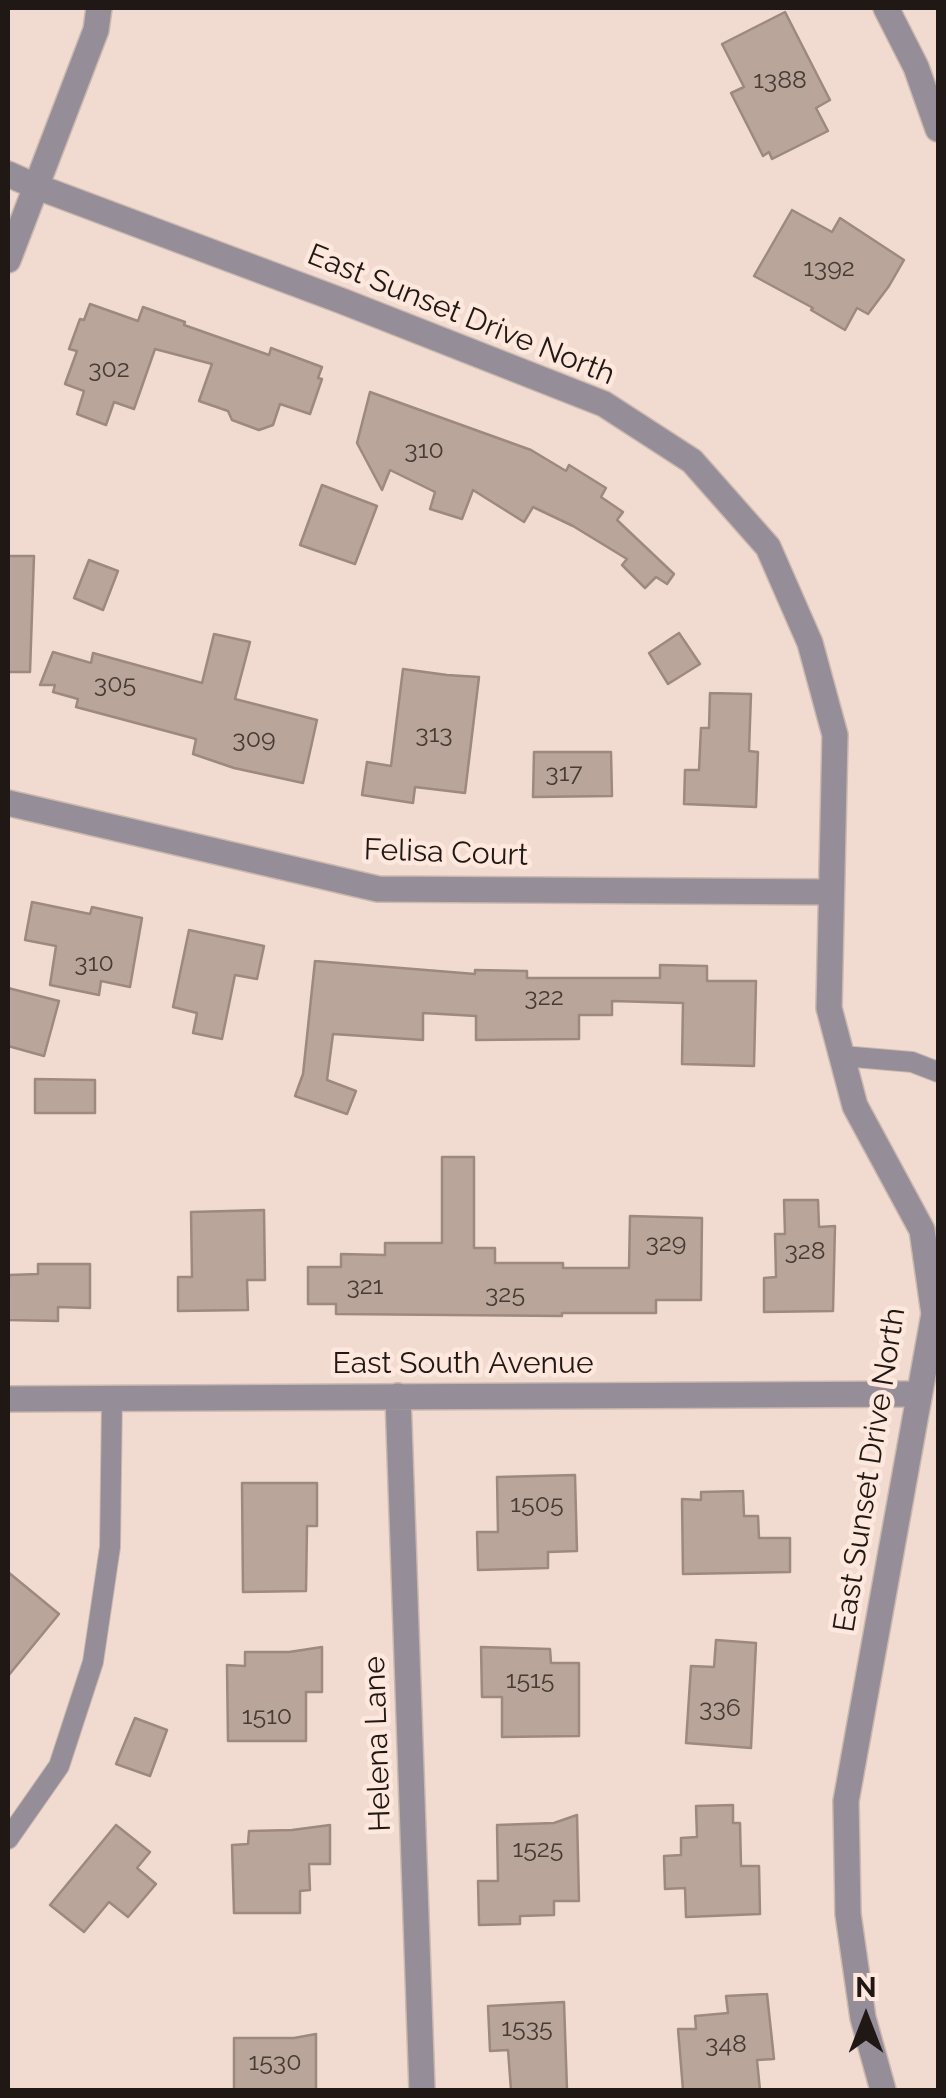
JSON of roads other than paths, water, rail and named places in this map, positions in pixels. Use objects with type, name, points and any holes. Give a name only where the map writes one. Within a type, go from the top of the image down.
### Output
[{"type":"street","points":[[8,260],[96,30],[99,8]]},
{"type":"street","points":[[886,8],[916,67],[938,129]]},
{"type":"street","name":"East Sunset Drive North","points":[[8,174],[604,404],[692,462],[768,547],[810,643],[836,735],[829,1008],[855,1106],[922,1230],[934,1314],[846,1800],[848,1914],[864,2018],[883,2090]]},
{"type":"street","name":"Felisa Court","points":[[8,803],[378,888],[831,892]]},
{"type":"street","name":"East South Avenue","points":[[8,1399],[918,1394]]},
{"type":"street","name":"Helena Lane","points":[[398,1396],[422,2090]]},
{"type":"lane","points":[[842,1056],[912,1062],[938,1072]]},
{"type":"lane","points":[[8,1839],[59,1766],[93,1662],[110,1546],[112,1399]]}]
